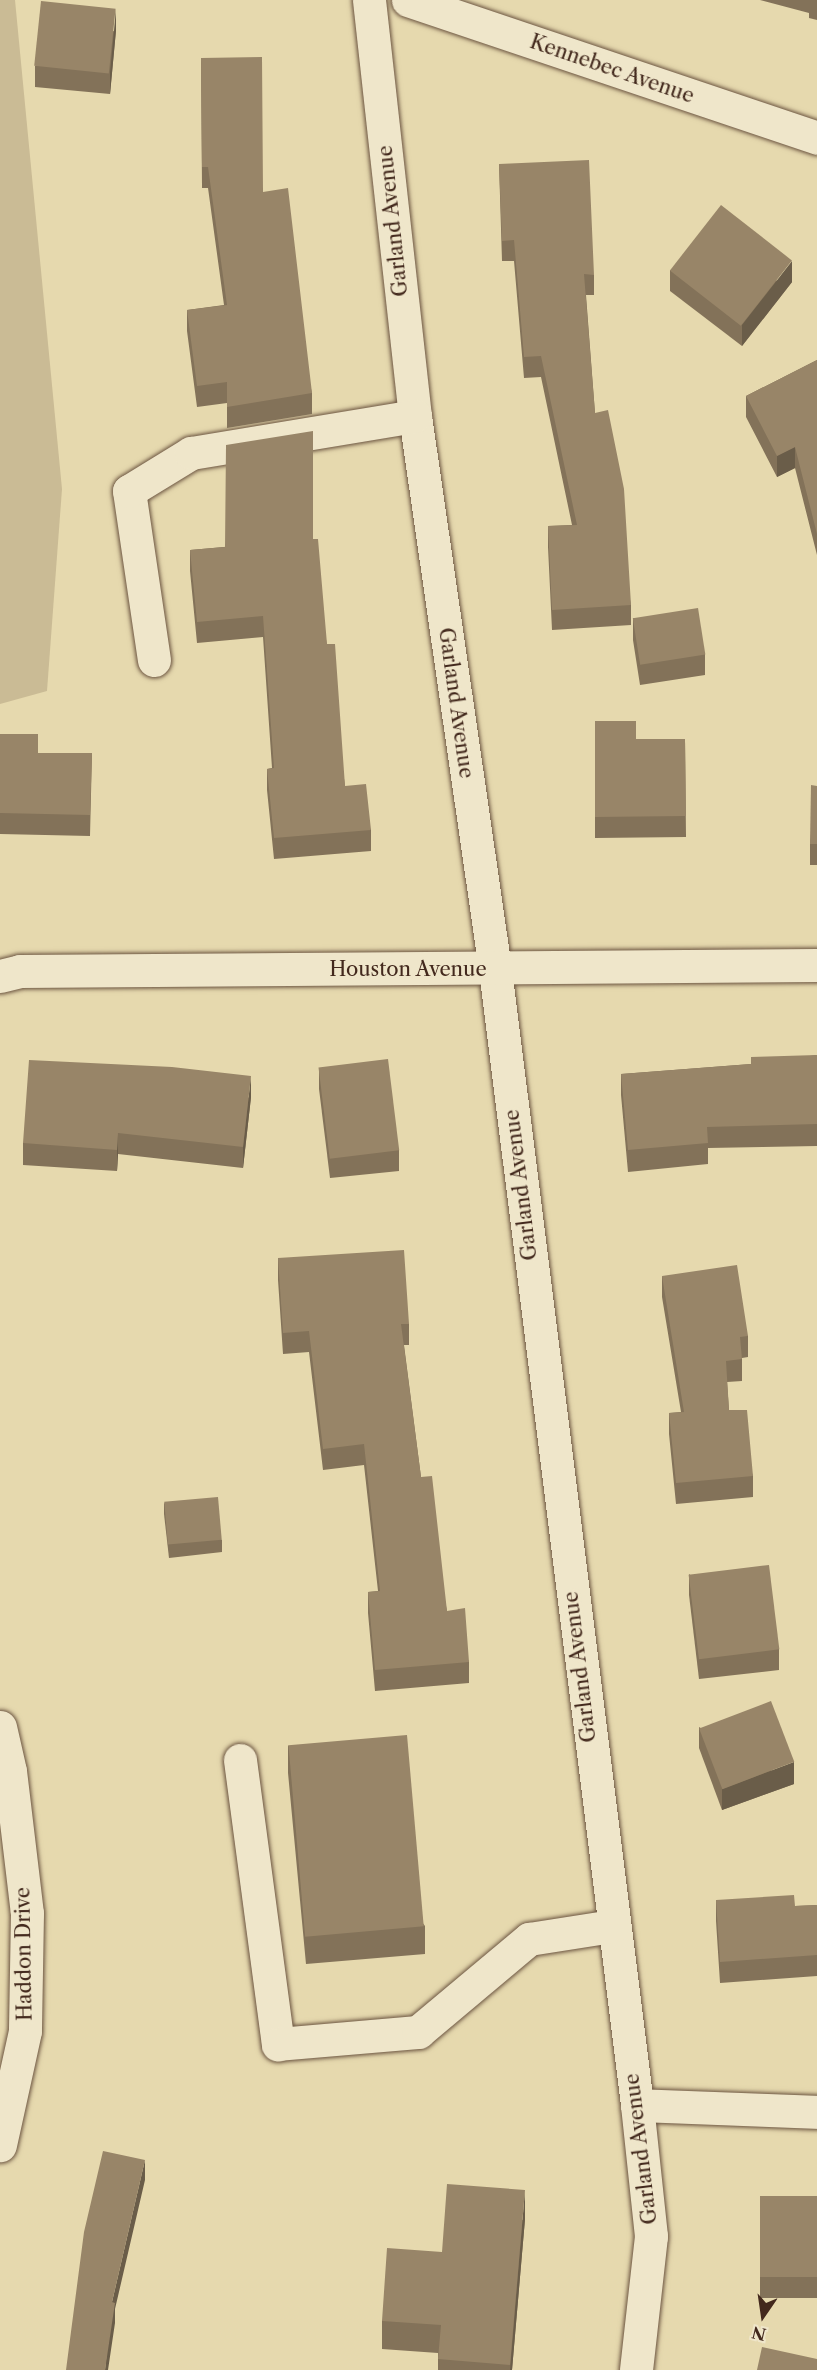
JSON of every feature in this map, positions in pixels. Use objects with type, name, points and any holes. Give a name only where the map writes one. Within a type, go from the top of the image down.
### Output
[{"type":"street","name":"Garland Avenue","points":[[369,0],[415,416],[495,969],[612,1926],[637,2105],[651,2236],[636,2370]]},
{"type":"street","name":"Kennebec Avenue","points":[[408,0],[817,138]]},
{"type":"street","points":[[154,660],[129,491],[191,453],[415,416]]},
{"type":"street","name":"Houston Avenue","points":[[0,976],[20,971],[817,965]]},
{"type":"street","name":"Haddon Drive","points":[[0,1727],[10,1771],[27,1913],[25,2031],[0,2145]]},
{"type":"street","points":[[240,1760],[278,2044],[418,2032],[529,1939],[612,1926]]},
{"type":"street","points":[[637,2105],[817,2112]]},
{"type":"shaded area","points":[[0,0],[15,0],[62,489],[47,691],[0,704]]},
{"type":"building","points":[[41,1],[116,9],[109,73],[34,66]]},
{"type":"building","points":[[262,57],[263,192],[288,188],[312,393],[227,407],[227,382],[197,386],[187,310],[227,305],[208,167],[202,167],[201,58]]},
{"type":"building","points":[[589,160],[594,275],[584,274],[595,413],[608,410],[624,489],[631,605],[552,610],[548,526],[577,525],[541,356],[524,357],[514,240],[502,241],[499,164]]},
{"type":"building","points":[[721,205],[792,260],[741,326],[670,270]]},
{"type":"building","points":[[817,360],[817,534],[795,447],[777,456],[746,396]]},
{"type":"building","points":[[313,431],[313,539],[318,539],[327,644],[335,644],[345,786],[366,784],[371,830],[274,838],[267,769],[274,768],[263,616],[197,622],[190,550],[225,547],[226,445]]},
{"type":"building","points":[[698,608],[705,654],[640,665],[633,618]]},
{"type":"building","points":[[595,721],[636,721],[636,739],[685,739],[686,816],[595,817]]},
{"type":"building","points":[[0,734],[38,734],[38,753],[92,753],[90,815],[0,813]]},
{"type":"building","points":[[811,785],[817,786],[817,844],[810,844]]},
{"type":"building","points":[[817,1055],[817,1124],[707,1127],[708,1143],[628,1150],[621,1074],[751,1064],[751,1057]]},
{"type":"building","points":[[388,1059],[399,1150],[330,1159],[319,1068]]},
{"type":"building","points":[[29,1060],[172,1067],[251,1076],[243,1147],[118,1133],[117,1150],[23,1143]]},
{"type":"building","points":[[404,1250],[409,1324],[401,1324],[421,1477],[432,1476],[447,1611],[465,1608],[469,1662],[375,1670],[368,1592],[380,1591],[364,1444],[323,1449],[309,1331],[283,1333],[278,1258]]},
{"type":"building","points":[[737,1265],[748,1336],[740,1337],[742,1359],[726,1361],[729,1410],[747,1410],[753,1476],[676,1483],[669,1413],[684,1412],[662,1276]]},
{"type":"building","points":[[218,1497],[222,1540],[168,1545],[164,1502]]},
{"type":"building","points":[[769,1565],[779,1649],[699,1659],[689,1575]]},
{"type":"building","points":[[771,1701],[794,1762],[722,1789],[699,1729]]},
{"type":"building","points":[[407,1735],[424,1926],[305,1937],[288,1745]]},
{"type":"building","points":[[794,1895],[795,1906],[817,1905],[817,1955],[720,1962],[716,1900]]},
{"type":"building","points":[[103,2151],[145,2160],[112,2302],[115,2303],[105,2370],[66,2370],[84,2232]]},
{"type":"building","points":[[447,2184],[525,2190],[510,2365],[438,2359],[441,2325],[382,2321],[387,2248],[442,2252]]},
{"type":"building","points":[[760,2196],[817,2196],[817,2277],[760,2277]]},
{"type":"building","points":[[762,2347],[817,2359],[817,2370],[757,2370]]}]
